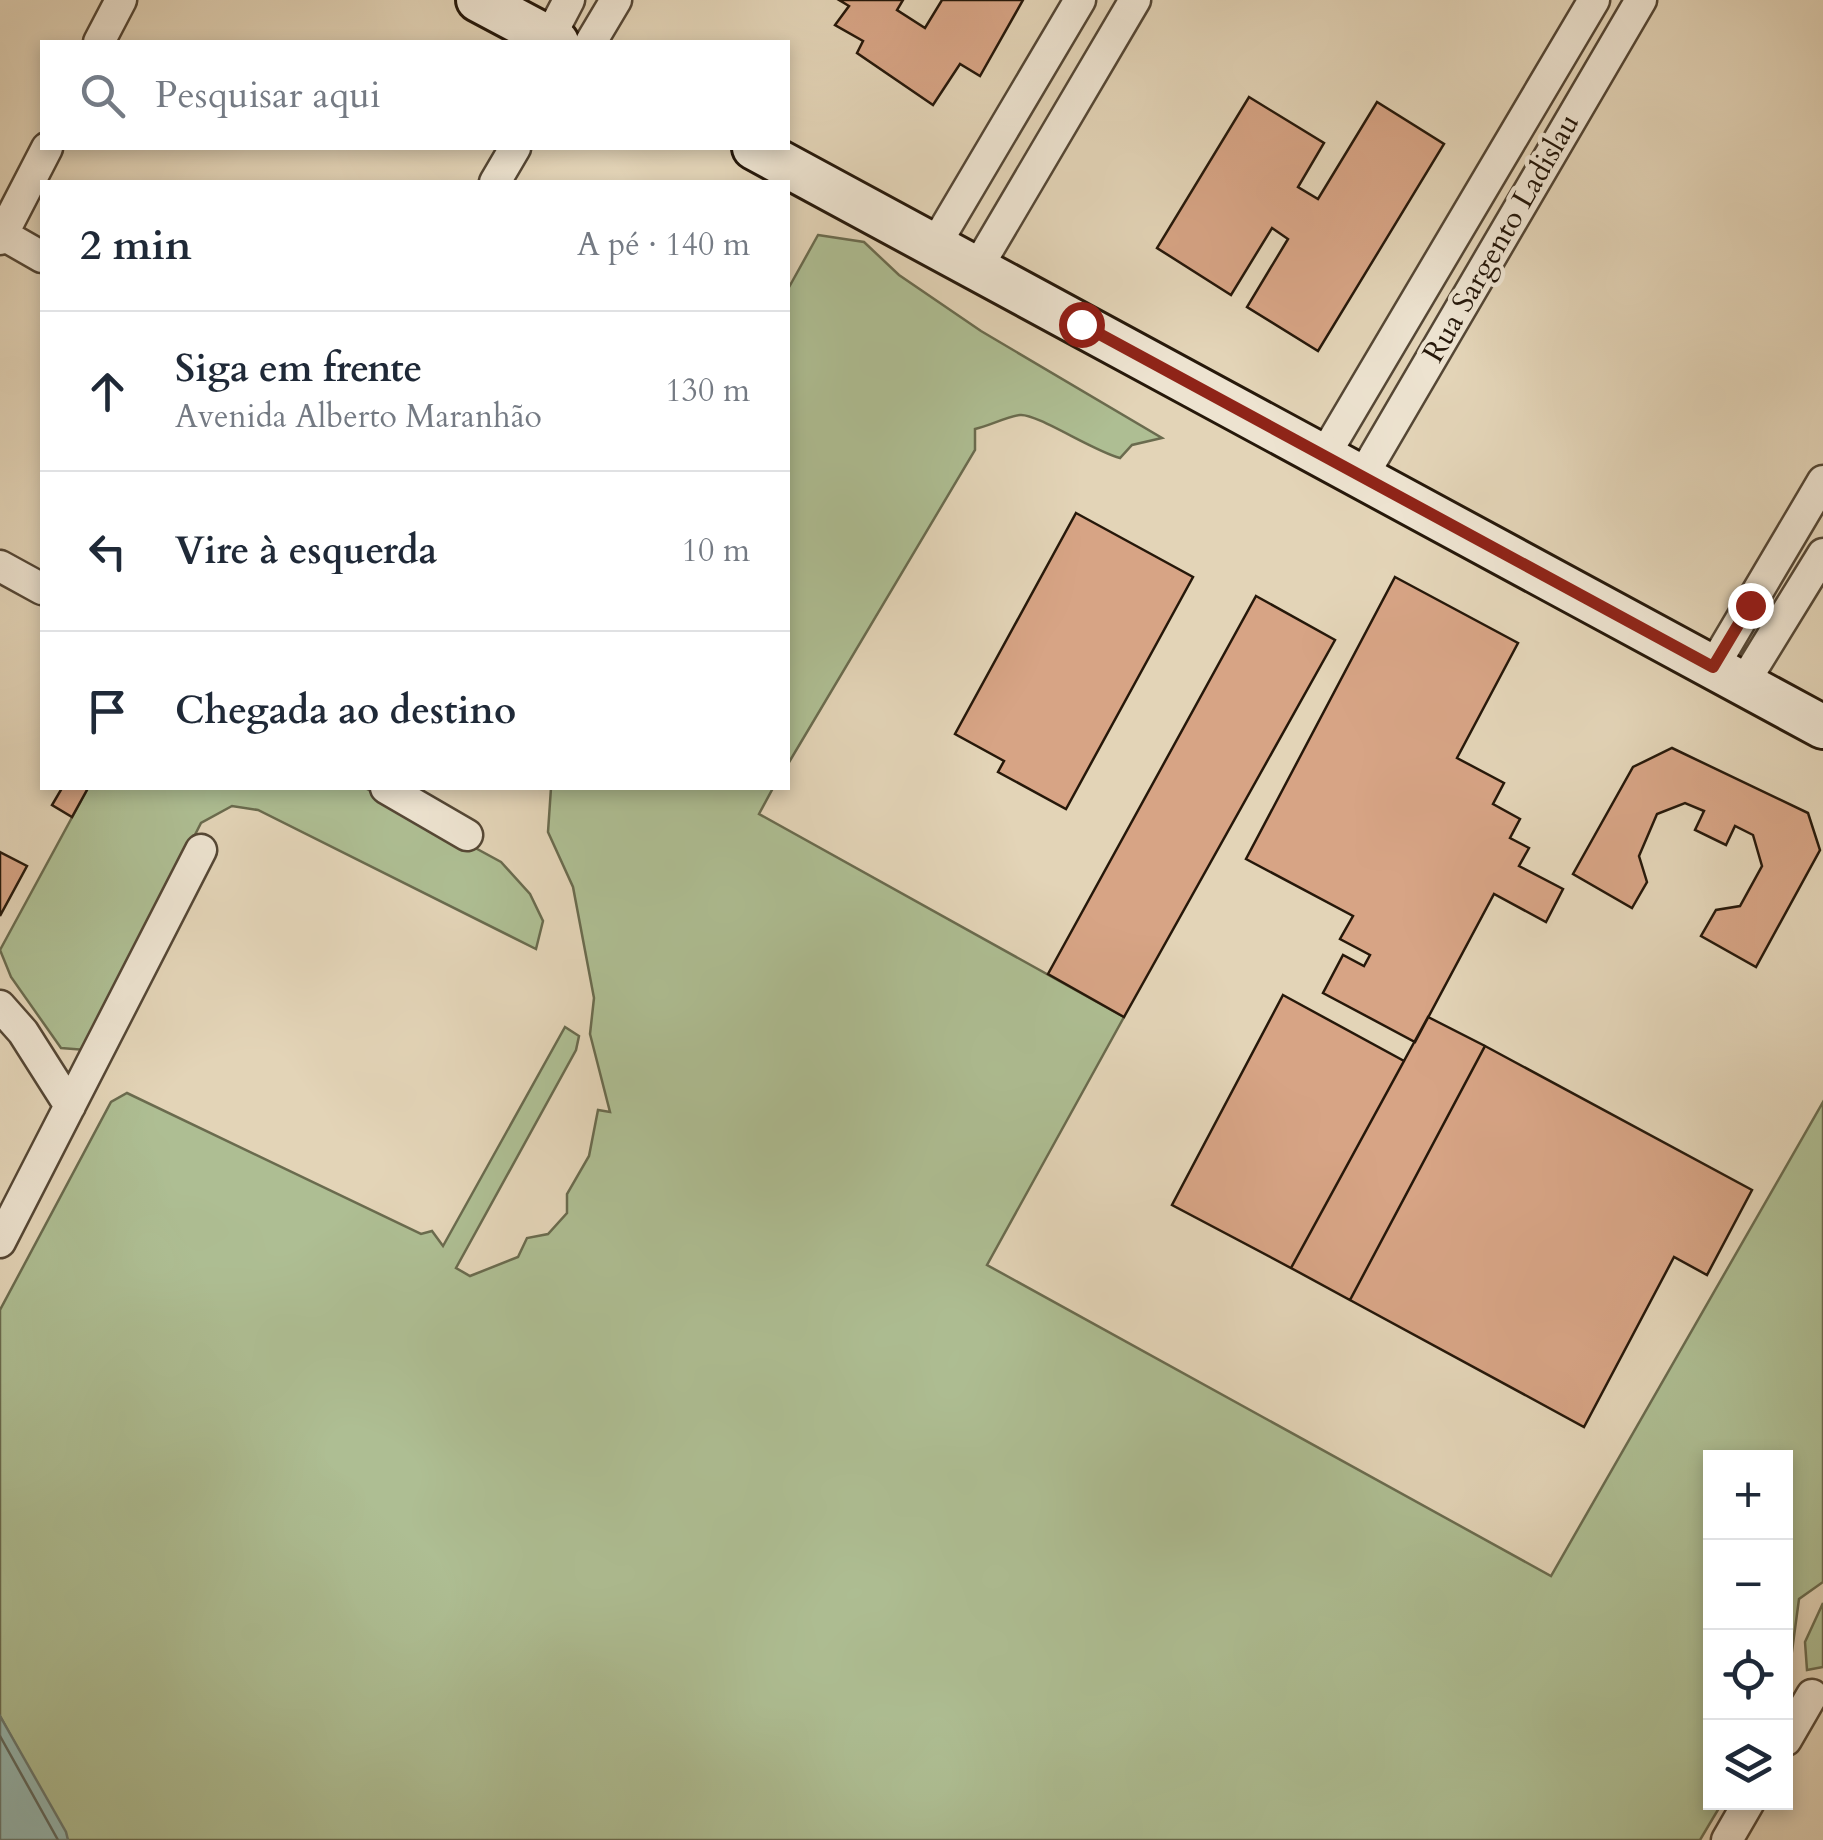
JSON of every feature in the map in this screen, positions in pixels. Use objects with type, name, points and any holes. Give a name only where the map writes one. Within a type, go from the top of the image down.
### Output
[{"type":"street","points":[[101,40],[121,0]]},
{"type":"street","points":[[478,0],[548,40]]},
{"type":"street","points":[[550,40],[569,0]]},
{"type":"street","points":[[592,40],[616,0]]},
{"type":"street","points":[[935,246],[1080,0]]},
{"type":"street","points":[[977,268],[1135,0]]},
{"type":"street","name":"Rua Sargento Ladislau","points":[[1324,456],[1594,0]]},
{"type":"street","name":"Rua Sargento Ladislau","points":[[1362,477],[1641,0]]},
{"type":"street","points":[[40,256],[1,235],[45,150]]},
{"type":"street","points":[[496,180],[514,150]]},
{"type":"street","points":[[758,150],[1823,727]]},
{"type":"street","points":[[1728,675],[1823,481]]},
{"type":"street","points":[[1728,675],[1823,554]]},
{"type":"street","points":[[0,566],[40,588]]},
{"type":"street","points":[[389,790],[467,835]]},
{"type":"street","points":[[0,1242],[201,850]]},
{"type":"street","points":[[0,1006],[70,1106]]},
{"type":"street","points":[[1793,1728],[1812,1696]]},
{"type":"street","points":[[1727,1840],[1744,1810]]},
{"type":"green space","points":[[818,235],[864,242],[899,275],[981,331],[1162,438],[1132,445],[1120,458],[1028,416],[1015,416],[975,429],[975,450],[790,761],[790,285]]},
{"type":"green space","points":[[87,790],[369,790],[501,862],[530,894],[543,921],[536,949],[258,810],[232,806],[201,823],[86,1050],[61,1048],[11,977],[0,950]]},
{"type":"green space","points":[[551,790],[772,790],[759,814],[1124,1017],[987,1265],[1551,1576],[1823,1102],[1823,1582],[1799,1599],[1793,1644],[1793,1450],[1703,1450],[1703,1810],[1718,1810],[1700,1840],[68,1840],[0,1716],[0,1310],[111,1102],[127,1093],[421,1234],[432,1231],[443,1246],[565,1027],[579,1036],[576,1050],[456,1268],[470,1276],[518,1257],[527,1238],[548,1234],[567,1213],[567,1194],[589,1156],[598,1110],[610,1112],[590,1034],[594,998],[573,887],[548,832]]},
{"type":"green space","points":[[1823,1603],[1823,1667],[1807,1670],[1805,1642]]},
{"type":"water","points":[[0,1716],[66,1832],[68,1840],[0,1840]]},
{"type":"building","points":[[839,0],[903,0],[897,10],[925,28],[942,0],[1023,0],[980,76],[960,64],[933,105],[857,53],[863,41],[835,25],[849,6]]},
{"type":"building","points":[[1249,97],[1324,143],[1298,187],[1318,199],[1377,102],[1444,144],[1318,351],[1247,307],[1288,239],[1272,228],[1231,295],[1157,248]]},
{"type":"building","points":[[1076,513],[1193,577],[1066,809],[998,772],[1004,761],[955,734]]},
{"type":"building","points":[[1395,577],[1518,643],[1457,758],[1504,783],[1493,804],[1520,819],[1510,838],[1529,848],[1519,866],[1563,889],[1546,922],[1494,894],[1415,1042],[1323,993],[1343,955],[1364,966],[1370,955],[1340,939],[1353,916],[1246,859]]},
{"type":"building","points":[[1256,596],[1335,640],[1124,1017],[1048,974]]},
{"type":"building","points":[[1672,748],[1808,813],[1820,850],[1756,967],[1701,936],[1716,910],[1740,906],[1762,866],[1753,835],[1735,826],[1726,845],[1695,830],[1704,811],[1685,803],[1657,814],[1639,856],[1647,882],[1632,908],[1573,874],[1633,767]]},
{"type":"building","points":[[61,790],[87,790],[72,817],[52,805]]},
{"type":"building","points":[[0,852],[27,866],[0,916]]},
{"type":"building","points":[[1283,995],[1404,1061],[1291,1268],[1172,1205]]},
{"type":"building","points":[[1428,1017],[1485,1046],[1350,1300],[1291,1268]]},
{"type":"building","points":[[1485,1046],[1752,1190],[1707,1275],[1674,1257],[1584,1427],[1350,1300]]},
{"type":"route","points":[[1081,324],[1713,667],[1750,605]]}]
